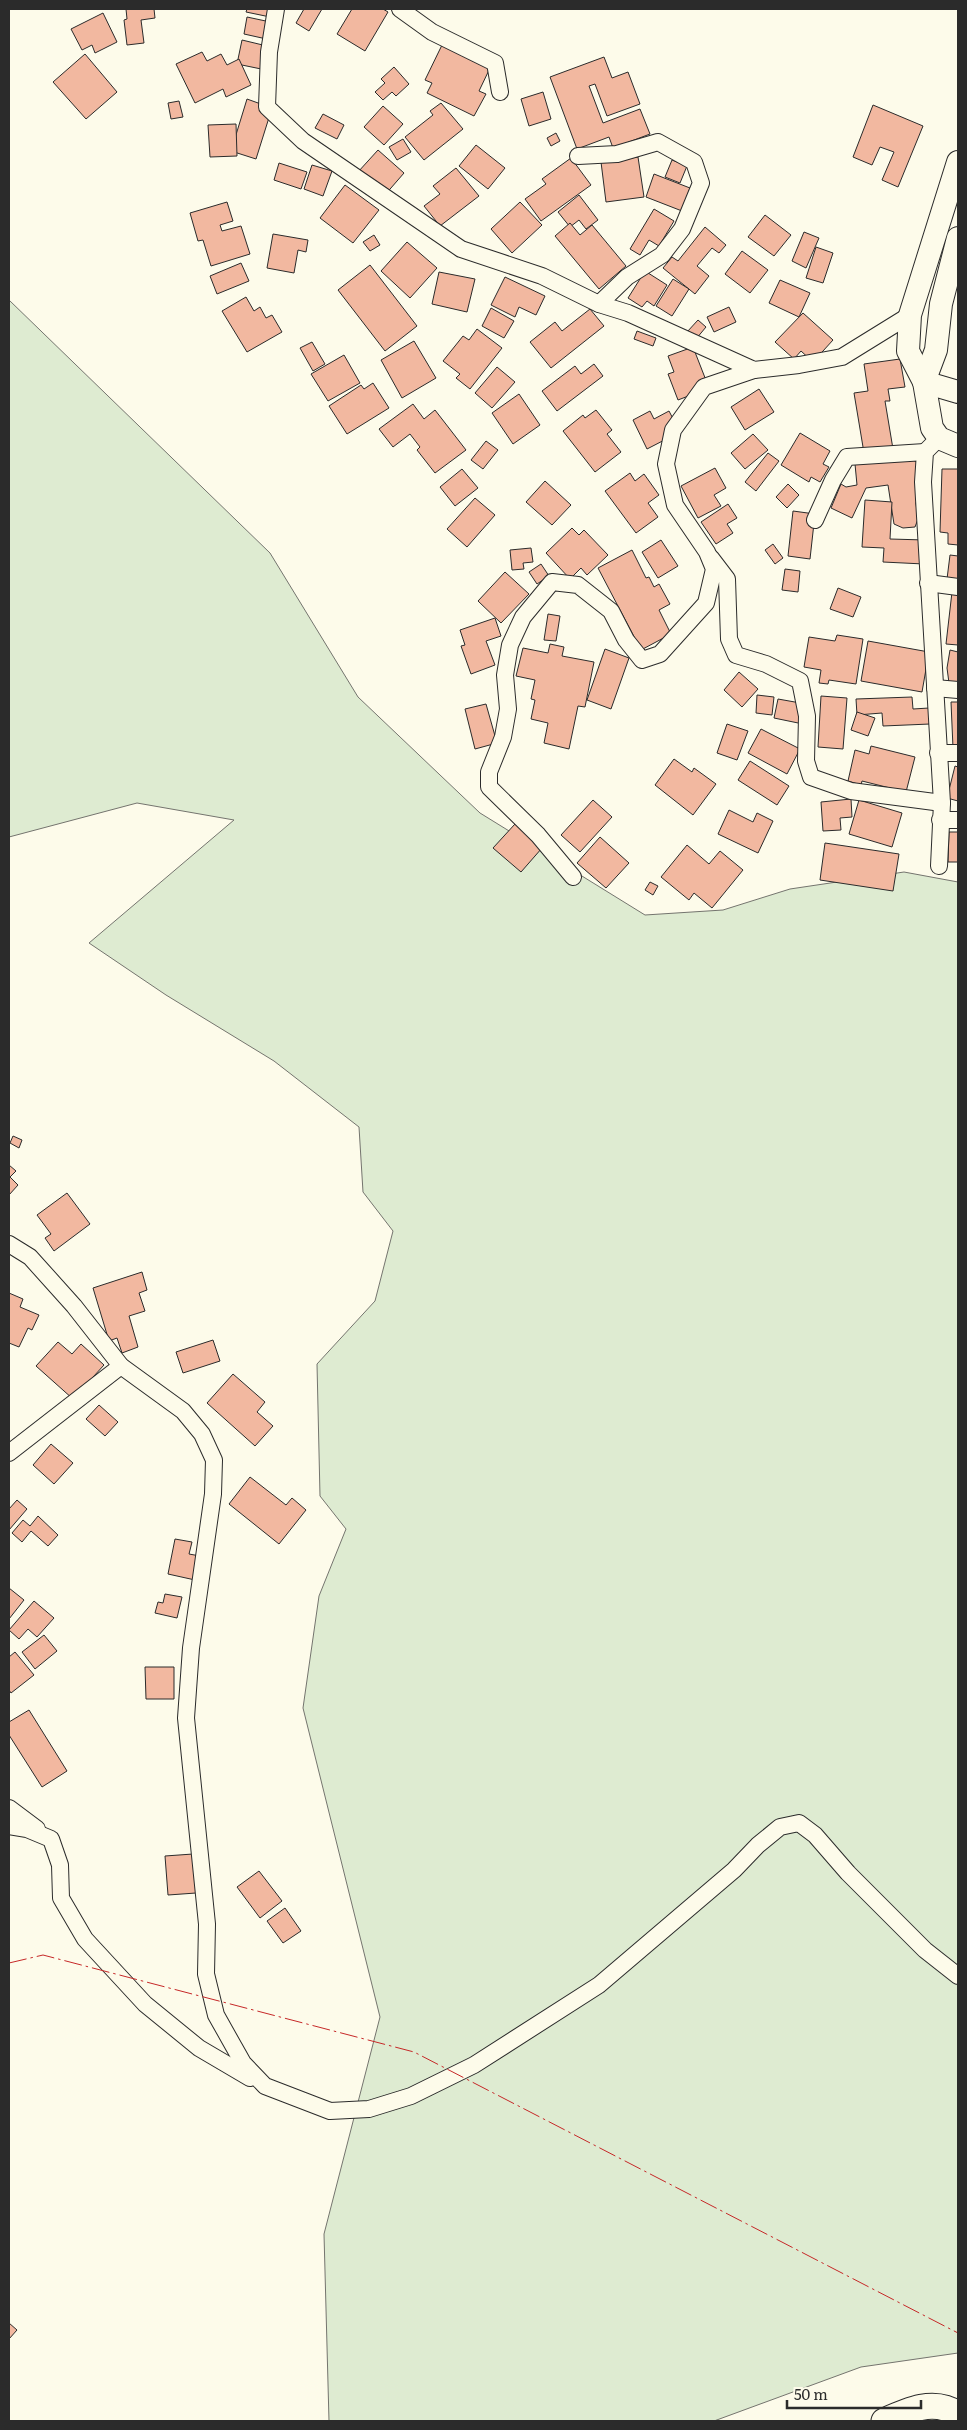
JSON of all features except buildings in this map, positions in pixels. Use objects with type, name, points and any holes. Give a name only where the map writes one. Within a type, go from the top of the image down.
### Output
[{"type":"main road","points":[[941,445],[932,428],[924,382],[908,351],[910,315],[958,162]]},
{"type":"main road","points":[[924,382],[936,350],[941,304],[958,238]]},
{"type":"main road","points":[[924,382],[958,392]]},
{"type":"main road","points":[[884,2421],[915,2407],[948,2407],[958,2414]]},
{"type":"street","points":[[276,9],[269,52],[267,107],[303,141],[461,248],[542,276],[599,304],[628,313],[754,370]]},
{"type":"street","points":[[400,9],[432,32],[495,64],[500,92]]},
{"type":"street","points":[[578,156],[618,154],[658,142],[694,162],[701,183],[682,229],[662,255],[627,276],[599,304]]},
{"type":"street","points":[[910,315],[842,357],[754,370],[704,387],[673,430],[666,464],[676,505],[727,579],[729,639],[736,655],[766,664],[800,681],[806,716],[806,761],[811,777],[851,791],[942,803]]},
{"type":"street","points":[[815,520],[833,480],[847,457],[941,445]]},
{"type":"street","points":[[940,866],[942,803],[923,482],[941,445]]},
{"type":"street","points":[[573,878],[538,835],[489,787],[489,772],[503,737],[508,709],[504,675],[510,645],[523,617],[552,582],[578,585],[612,611],[626,640],[642,660],[660,654],[706,603],[714,569],[707,552]]},
{"type":"street","points":[[928,583],[958,586]]},
{"type":"street","points":[[935,688],[958,690]]},
{"type":"street","points":[[938,753],[958,753]]},
{"type":"street","points":[[940,820],[958,820]]},
{"type":"street","points":[[9,1244],[30,1257],[74,1306],[121,1366],[183,1411],[202,1434],[214,1460],[213,1494],[191,1648],[186,1718],[207,1924],[206,1974],[216,2015],[243,2063],[265,2086]]},
{"type":"street","points":[[9,1453],[121,1366]]},
{"type":"street","points":[[9,1808],[51,1839],[60,1865],[61,1898],[85,1939],[145,2004],[199,2048],[265,2086],[330,2110],[370,2109],[420,2092],[474,2065],[599,1985],[734,1870],[758,1845],[780,1827],[800,1823],[815,1835],[848,1873],[925,1950],[958,1976]]},
{"type":"street","points":[[9,1826],[27,1829],[51,1839]]},
{"type":"green space","points":[[9,300],[270,553],[358,697],[480,813],[645,915],[723,910],[790,889],[904,872],[958,882],[958,2353],[861,2367],[714,2421],[329,2421],[324,2234],[380,2017],[303,1708],[319,1596],[346,1529],[320,1496],[317,1364],[375,1301],[393,1231],[363,1192],[359,1127],[274,1061],[166,995],[89,943],[234,820],[137,803],[9,837]]},
{"type":"power","points":[[9,1963],[43,1955],[414,2052],[958,2333]]}]
